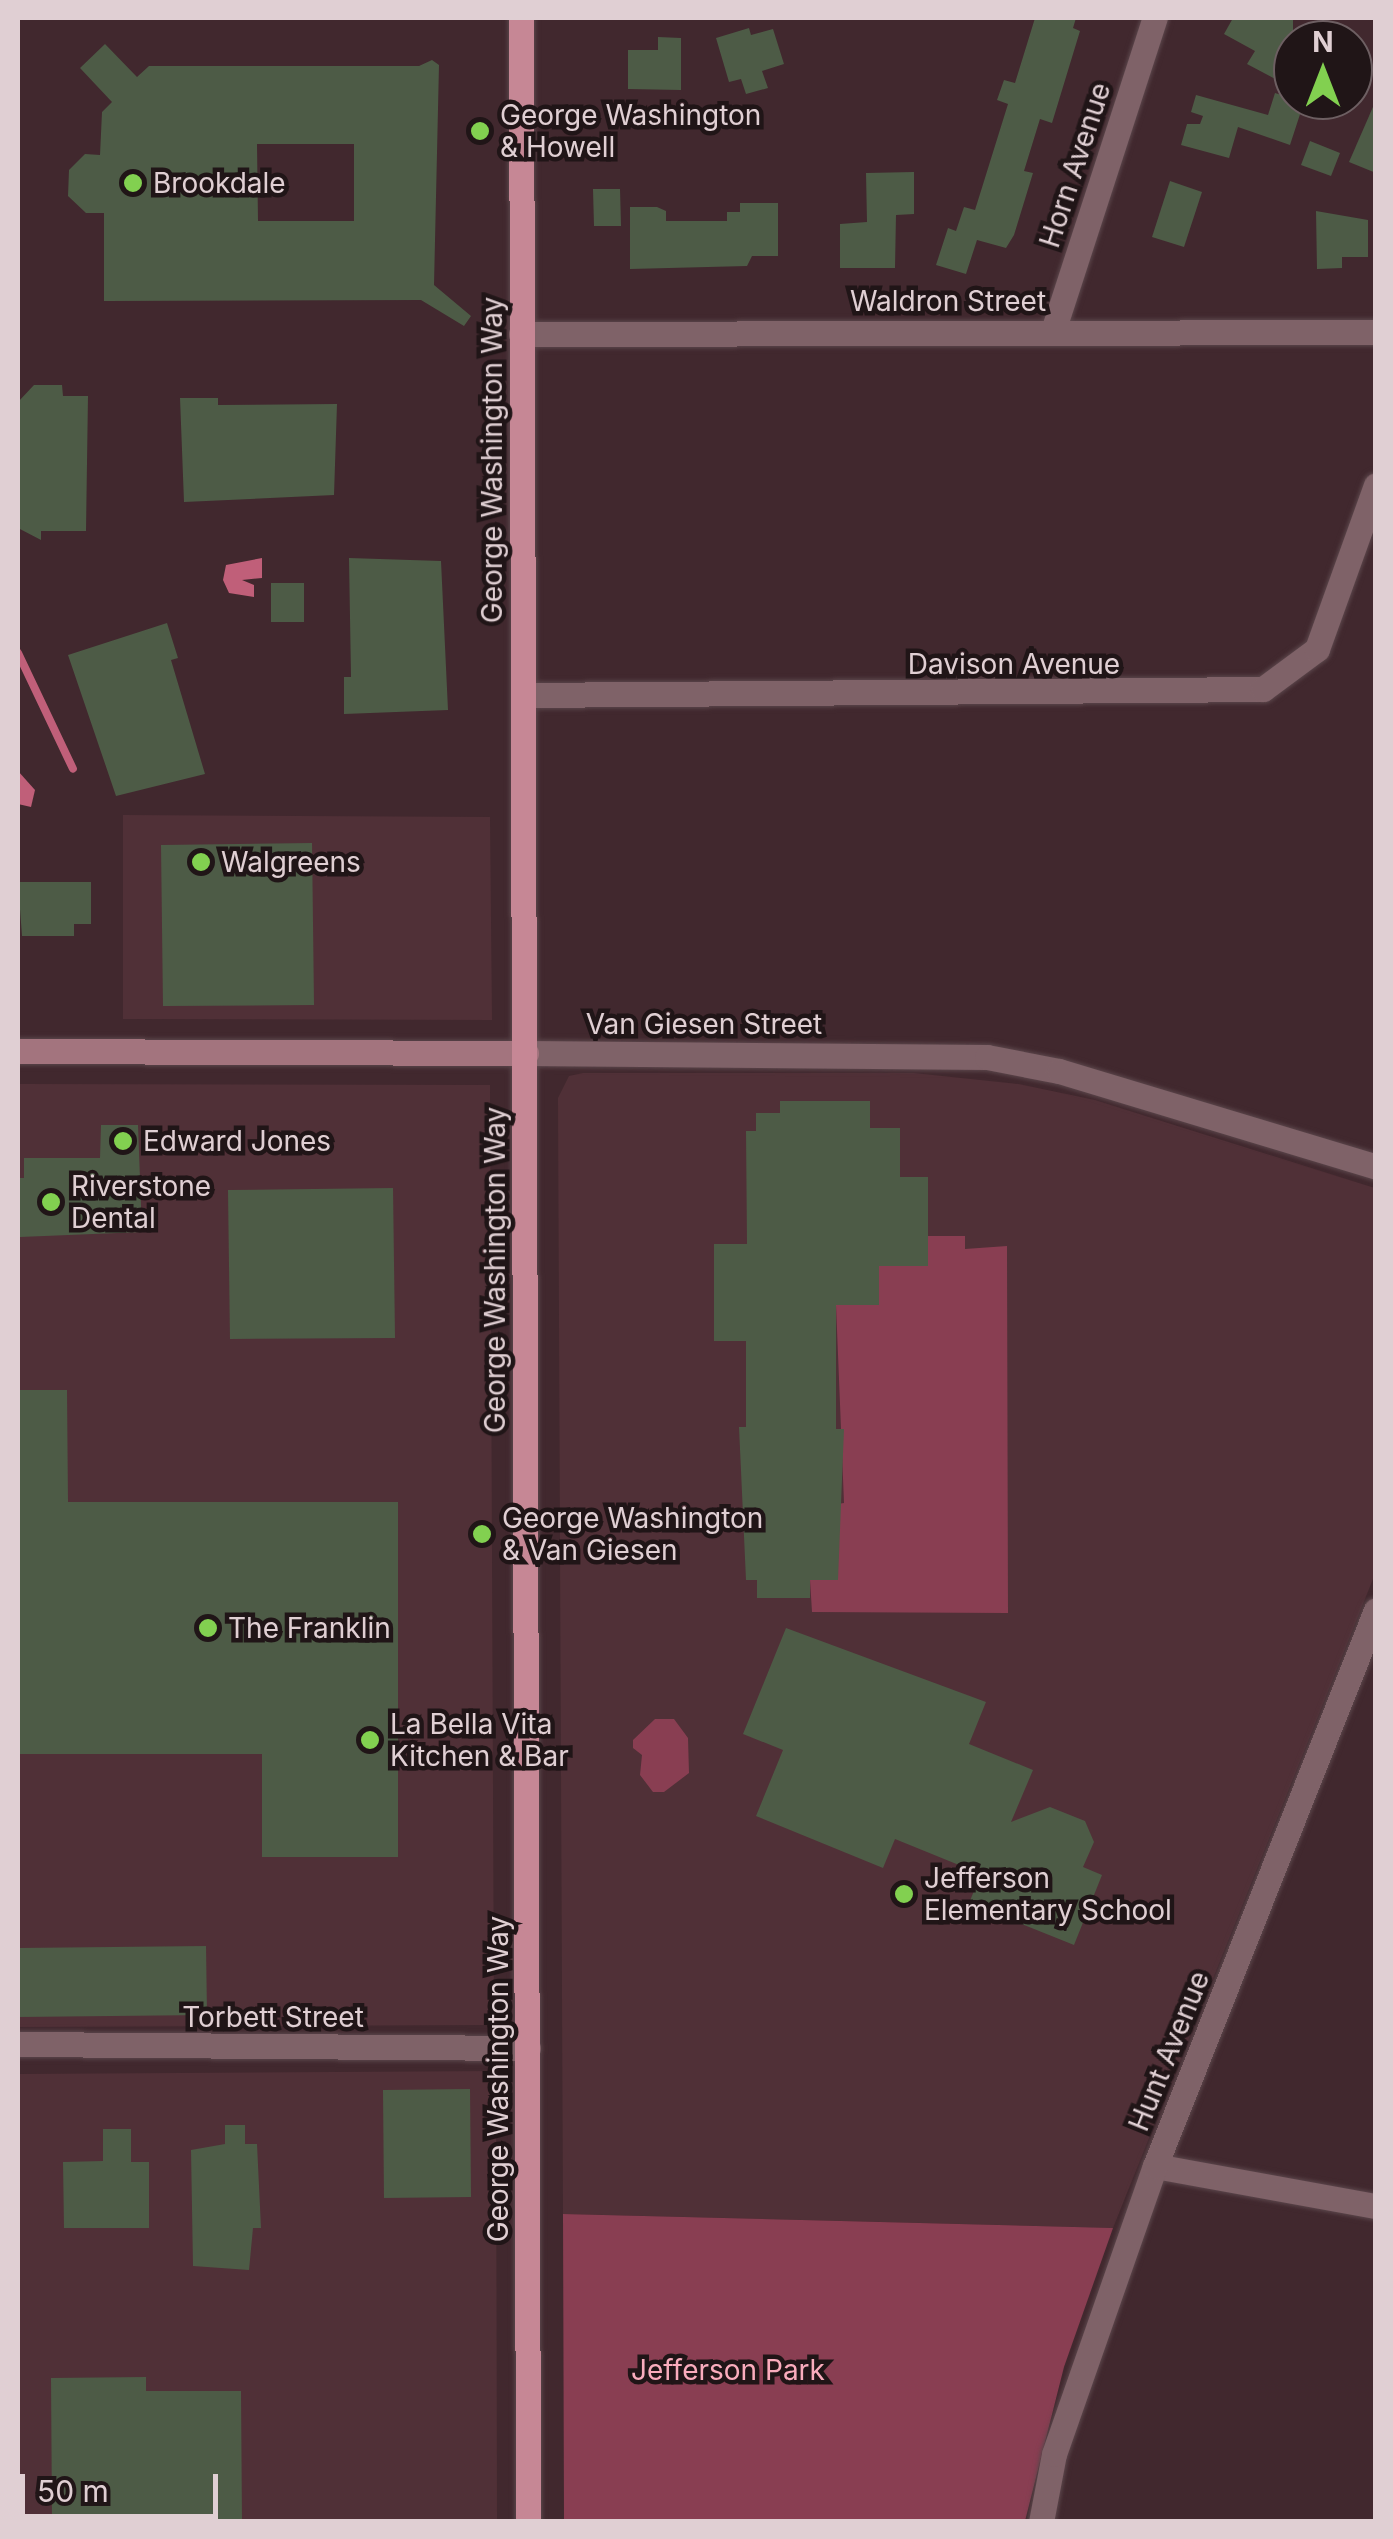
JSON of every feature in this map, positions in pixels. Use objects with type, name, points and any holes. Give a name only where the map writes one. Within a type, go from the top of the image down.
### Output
[{"type":"main road","name":"George Washington Way","points":[[521,18],[528,2522]]},
{"type":"main road","name":"Van Giesen Street","points":[[18,1051],[526,1053]]},
{"type":"street","name":"Horn Avenue","points":[[1053,331],[1155,18]]},
{"type":"street","name":"Waldron Street","points":[[522,334],[1376,332]]},
{"type":"street","name":"Davison Avenue","points":[[523,695],[1263,689],[1316,649],[1376,485]]},
{"type":"street","name":"Van Giesen Street","points":[[526,1053],[986,1057],[1059,1071],[1376,1166]]},
{"type":"street","name":"Hunt Avenue","points":[[1041,2522],[1054,2454],[1155,2166],[1376,1610]]},
{"type":"street","name":"Torbett Street","points":[[18,2044],[528,2048]]},
{"type":"street","points":[[1155,2166],[1376,2206]]},
{"type":"shaded area","points":[[262,558],[262,578],[242,580],[254,585],[254,597],[229,593],[223,580],[226,565]]},
{"type":"shaded area","points":[[18,771],[35,790],[31,807],[18,804]]},
{"type":"shaded area","points":[[123,815],[490,817],[492,1020],[123,1019]]},
{"type":"shaded area","name":"Jefferson Elementary School","points":[[914,1073],[1019,1084],[1095,1100],[1375,1188],[1375,1574],[1113,2228],[563,2214],[558,1098],[569,1076]]},
{"type":"shaded area","points":[[18,1084],[490,1085],[494,2025],[18,2027]]},
{"type":"shaded area","points":[[496,2071],[497,2521],[18,2521],[18,2074]]},
{"type":"green space","points":[[928,1236],[965,1236],[965,1249],[1007,1246],[1008,1613],[812,1612],[810,1580],[837,1504],[844,1503],[836,1305],[879,1305],[879,1266],[928,1266]]},
{"type":"green space","points":[[655,1719],[674,1719],[688,1738],[689,1773],[664,1792],[653,1792],[640,1775],[642,1755],[633,1748],[633,1740]]},
{"type":"green space","name":"Jefferson Park","points":[[563,2214],[1113,2228],[1064,2367],[1025,2521],[564,2521]]},
{"type":"building","points":[[1035,18],[1076,18],[1073,28],[1080,31],[1052,123],[1040,119],[1024,171],[1033,173],[1014,235],[1006,248],[977,240],[966,274],[936,265],[948,228],[956,231],[964,207],[975,210],[1008,104],[997,100],[1004,80],[1015,83]]},
{"type":"building","points":[[1233,18],[1293,18],[1273,20],[1273,78],[1247,64],[1255,51],[1224,34]]},
{"type":"building","points":[[749,28],[751,35],[773,29],[784,64],[762,71],[768,88],[746,94],[741,79],[729,82],[716,38]]},
{"type":"building","points":[[658,37],[681,38],[681,90],[628,89],[628,50],[658,50]]},
{"type":"building","name":"Brookdale","points":[[105,44],[137,77],[149,66],[419,66],[432,60],[439,65],[434,285],[471,316],[464,326],[421,300],[104,301],[104,213],[86,213],[68,196],[69,170],[85,154],[100,155],[102,112],[112,102],[80,68]],"holes":[[[257,144],[354,144],[354,221],[258,221]]]},
{"type":"building","points":[[1196,95],[1268,115],[1273,99],[1273,120],[1298,120],[1290,145],[1238,127],[1229,158],[1181,145],[1187,124],[1200,124],[1203,116],[1191,112]]},
{"type":"building","points":[[1376,100],[1376,173],[1349,162],[1367,120],[1373,120]]},
{"type":"building","points":[[1310,141],[1340,153],[1331,176],[1301,165]]},
{"type":"building","points":[[914,172],[914,214],[896,215],[895,268],[840,268],[840,224],[867,222],[866,173]]},
{"type":"building","points":[[1170,181],[1202,192],[1184,247],[1152,237]]},
{"type":"building","points":[[593,189],[620,189],[621,226],[594,226]]},
{"type":"building","points":[[740,203],[778,203],[778,256],[752,256],[747,266],[630,269],[630,207],[657,207],[666,211],[666,221],[727,221],[727,212],[740,212]]},
{"type":"building","points":[[1316,211],[1368,220],[1368,257],[1342,257],[1342,268],[1317,269]]},
{"type":"building","points":[[34,385],[62,385],[63,396],[88,396],[86,531],[41,531],[41,540],[18,528],[18,402]]},
{"type":"building","points":[[180,398],[218,398],[218,405],[337,404],[334,495],[184,502]]},
{"type":"building","points":[[349,558],[441,561],[448,710],[344,714],[344,677],[351,677]]},
{"type":"building","points":[[271,583],[304,583],[304,622],[271,622]]},
{"type":"building","points":[[167,623],[178,658],[171,660],[205,774],[116,796],[68,655]]},
{"type":"building","name":"Walgreens","points":[[312,843],[314,1005],[163,1006],[161,845]]},
{"type":"building","points":[[18,882],[91,882],[91,924],[74,924],[74,936],[22,936]]},
{"type":"building","points":[[780,1101],[870,1101],[870,1128],[900,1128],[900,1177],[928,1177],[928,1266],[879,1266],[879,1305],[836,1305],[836,1429],[844,1429],[838,1580],[810,1580],[810,1598],[757,1598],[757,1580],[746,1580],[739,1427],[746,1427],[746,1341],[714,1341],[714,1244],[747,1244],[746,1131],[756,1131],[756,1113],[780,1113]]},
{"type":"building","points":[[101,1125],[138,1125],[142,1232],[20,1237],[18,1178],[24,1178],[24,1158],[100,1158]]},
{"type":"building","points":[[393,1188],[395,1338],[230,1339],[228,1190]]},
{"type":"building","name":"The Franklin","points":[[18,1390],[67,1390],[68,1502],[398,1502],[398,1857],[262,1857],[262,1754],[18,1754]]},
{"type":"building","points":[[786,1628],[986,1702],[969,1744],[1033,1770],[1011,1822],[1050,1807],[1085,1821],[1094,1842],[1083,1867],[1102,1875],[1074,1945],[969,1903],[981,1874],[895,1839],[883,1868],[756,1816],[783,1750],[743,1734]]},
{"type":"building","points":[[206,1946],[207,2015],[18,2017],[18,1948]]},
{"type":"building","points":[[470,2089],[471,2197],[384,2198],[383,2090]]},
{"type":"building","points":[[225,2125],[245,2125],[245,2144],[257,2144],[261,2228],[253,2228],[249,2270],[193,2266],[191,2150],[225,2144]]},
{"type":"building","points":[[103,2129],[131,2129],[131,2162],[149,2162],[149,2228],[64,2228],[63,2162],[103,2161]]},
{"type":"building","points":[[146,2377],[146,2391],[241,2391],[242,2522],[52,2522],[51,2378]]},
{"type":"waterway","points":[[18,653],[73,769]]},
{"type":"place","name":"George Washington & Howell","points":[[480,131]]},
{"type":"place","name":"Brookdale","points":[[133,183]]},
{"type":"place","name":"Walgreens","points":[[201,862]]},
{"type":"place","name":"Edward Jones","points":[[123,1141]]},
{"type":"place","name":"Riverstone Dental","points":[[51,1202]]},
{"type":"place","name":"George Washington & Van Giesen","points":[[482,1534]]},
{"type":"place","name":"The Franklin","points":[[208,1628]]},
{"type":"place","name":"La Bella Vita Kitchen & Bar","points":[[370,1740]]},
{"type":"place","name":"Jefferson Elementary School","points":[[904,1894]]}]
